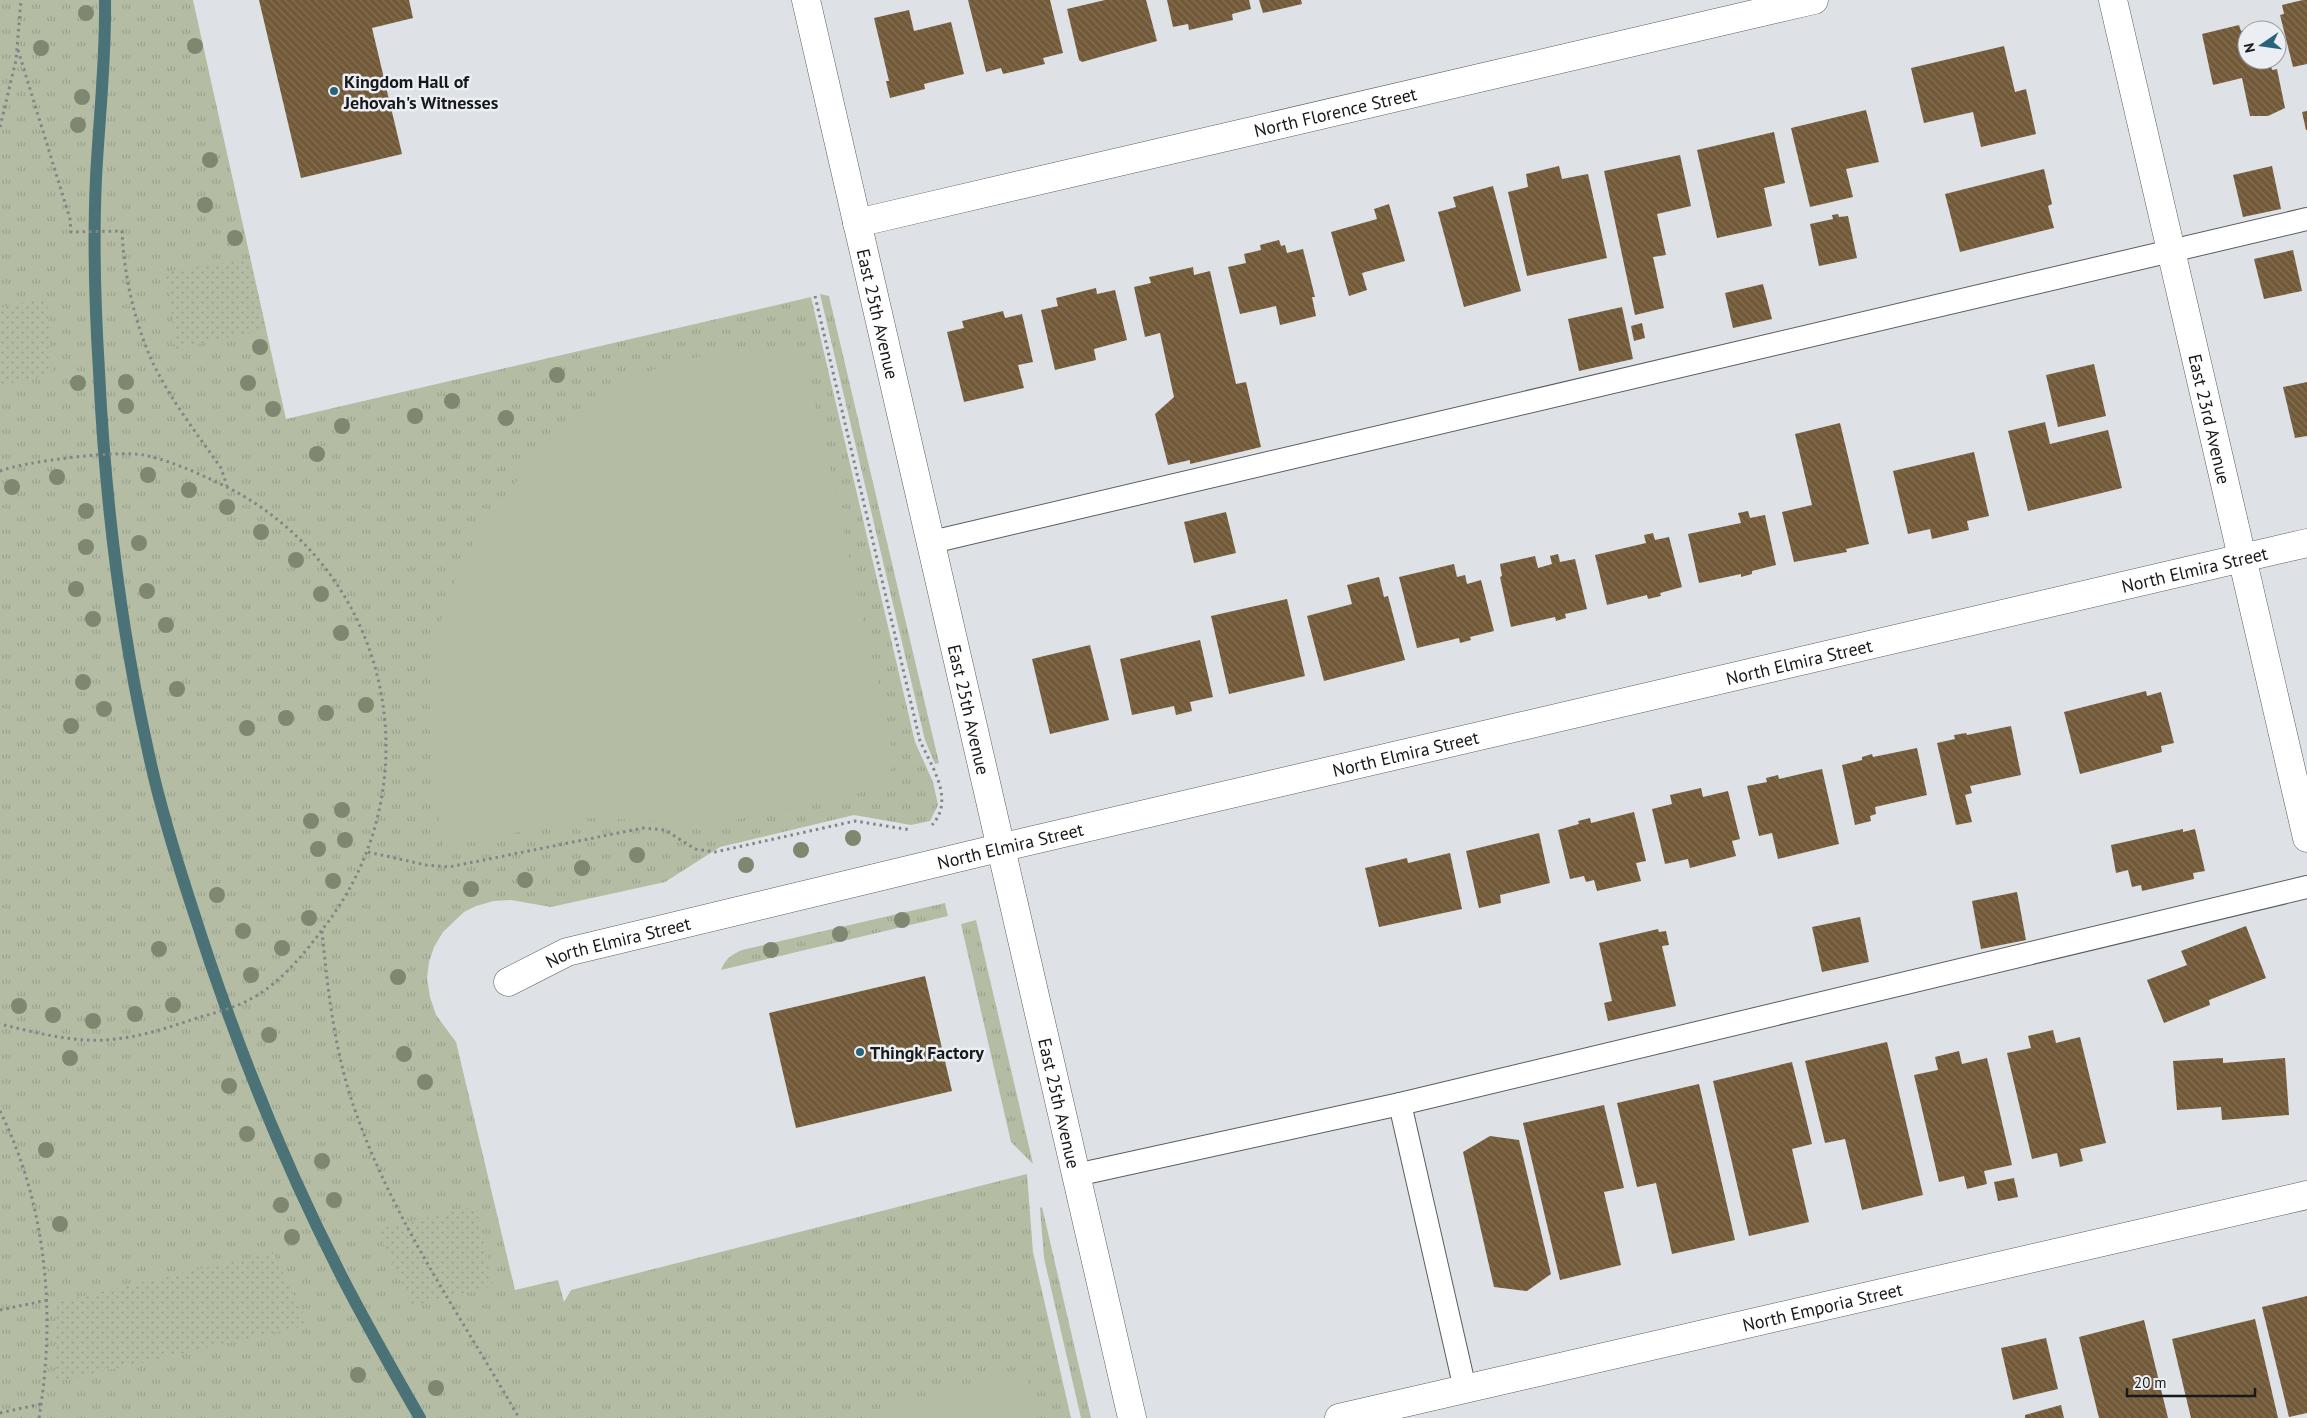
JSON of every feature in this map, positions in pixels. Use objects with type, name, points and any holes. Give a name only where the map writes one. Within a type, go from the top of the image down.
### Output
[{"type":"street","name":"East 25th Avenue","points":[[806,0],[932,542],[999,848],[1132,1418]]},
{"type":"street","name":"North Florence Street","points":[[857,223],[1814,0]]},
{"type":"street","name":"East 23rd Avenue","points":[[2113,0],[2307,838]]},
{"type":"street","name":"North Elmira Street","points":[[508,982],[567,952],[999,848],[2307,543]]},
{"type":"street","name":"North Emporia Street","points":[[1339,1418],[2307,1195]]},
{"type":"lane","points":[[932,542],[2307,219]]},
{"type":"lane","points":[[1076,1175],[1400,1104],[2307,887]]},
{"type":"lane","points":[[1400,1104],[1465,1389]]},
{"type":"path","points":[[0,127],[18,50],[21,0]]},
{"type":"path","points":[[18,50],[70,219],[70,232],[122,231],[123,257],[132,300],[153,363],[220,468],[227,486]]},
{"type":"path","points":[[816,296],[920,741],[938,779],[943,805],[942,817],[932,825],[925,827]]},
{"type":"path","points":[[0,471],[42,461],[128,453],[173,465],[227,486],[269,512],[315,555],[351,608],[366,638],[382,696],[387,730],[383,794],[378,822],[368,852],[354,883],[322,930],[292,967],[271,986],[248,1001],[144,1034],[114,1040],[83,1040],[43,1035],[0,1024]]},
{"type":"path","points":[[368,852],[426,865],[449,868],[643,828],[665,830],[695,848],[715,852],[855,820],[912,830],[918,829]]},
{"type":"path","points":[[322,930],[329,1004],[340,1057],[356,1112],[373,1155],[401,1217],[452,1308],[519,1418]]},
{"type":"path","points":[[0,1111],[28,1181],[42,1248],[48,1300],[46,1370],[39,1418]]},
{"type":"path","points":[[0,1310],[48,1300]]},
{"type":"path","points":[[0,1412],[41,1404]]},
{"type":"green space","points":[[0,0],[193,0],[286,419],[811,297],[915,742],[933,782],[938,805],[930,821],[911,825],[854,815],[720,847],[665,882],[551,907],[511,900],[494,901],[476,906],[464,912],[443,932],[434,947],[429,962],[427,978],[430,997],[436,1015],[456,1042],[515,1290],[558,1280],[564,1302],[571,1290],[1027,1174],[1033,1252],[1071,1418],[0,1418]]},
{"type":"green space","points":[[250,259],[266,329],[175,350],[170,292],[164,272]]},
{"type":"green space","points":[[820,294],[829,296],[939,763],[935,764],[925,740]]},
{"type":"green space","points":[[47,298],[52,374],[0,386],[0,308]]},
{"type":"green space","points":[[803,350],[895,762],[881,788],[691,830],[659,821],[591,818],[443,847],[435,792],[430,736],[431,681],[434,653],[452,587],[472,547],[497,507],[527,468],[561,433],[597,403],[634,379],[672,363],[704,356],[737,352]]},
{"type":"green space","points":[[945,903],[948,916],[721,970],[729,958],[742,950]]},
{"type":"green space","points":[[976,920],[1033,1164],[1011,1142],[961,924]]},
{"type":"green space","points":[[476,1206],[493,1286],[412,1306],[377,1229]]},
{"type":"green space","points":[[1042,1207],[1091,1418],[1081,1418],[1044,1258],[1040,1208]]},
{"type":"green space","points":[[273,1252],[308,1325],[56,1382],[57,1302]]},
{"type":"green space","points":[[1025,1372],[1035,1418],[866,1418],[944,1392]]},
{"type":"building","name":"Kingdom Hall of Jehovah's Witnesses","points":[[259,0],[409,0],[413,18],[372,28],[402,154],[301,178]]},
{"type":"building","points":[[968,0],[1050,0],[1063,53],[1043,58],[1045,64],[1003,74],[1001,68],[986,72]]},
{"type":"building","points":[[1105,0],[1146,0],[1157,41],[1082,62],[1079,60],[1067,9]]},
{"type":"building","points":[[1167,0],[1249,0],[1251,9],[1232,14],[1233,20],[1189,30],[1188,24],[1173,27]]},
{"type":"building","points":[[1259,0],[1301,0],[1302,4],[1263,13]]},
{"type":"building","points":[[2307,0],[2307,64],[2293,67],[2287,43],[2287,20],[2281,20],[2280,15],[2284,14],[2282,5]]},
{"type":"building","points":[[909,10],[914,31],[951,22],[964,74],[924,84],[925,89],[890,98],[886,81],[889,81],[874,18]]},
{"type":"building","points":[[2237,25],[2237,70],[2277,70],[2285,108],[2268,116],[2250,116],[2242,78],[2213,85],[2202,34]]},
{"type":"building","points":[[2004,46],[2015,92],[2026,89],[2036,134],[1981,147],[1973,112],[1924,123],[1911,68]]},
{"type":"building","points":[[1866,110],[1879,162],[1846,169],[1853,197],[1810,207],[1791,128]]},
{"type":"building","points":[[2307,111],[2307,130],[2306,130],[2302,112]]},
{"type":"building","points":[[1774,132],[1785,183],[1764,188],[1772,226],[1717,238],[1697,150]]},
{"type":"building","points":[[1680,155],[1691,206],[1657,214],[1666,255],[1653,257],[1664,308],[1635,315],[1604,171]]},
{"type":"building","points":[[1559,166],[1562,179],[1588,174],[1607,258],[1527,276],[1508,192],[1528,187],[1526,174]]},
{"type":"building","points":[[2272,166],[2281,209],[2243,217],[2233,175]]},
{"type":"building","points":[[2044,169],[2052,204],[2048,206],[2054,228],[1960,252],[1945,194]]},
{"type":"building","points":[[1493,186],[1521,291],[1464,307],[1438,212],[1456,207],[1453,197]]},
{"type":"building","points":[[1389,204],[1405,261],[1362,273],[1367,290],[1349,296],[1331,232],[1377,219],[1374,209]]},
{"type":"building","points":[[1838,214],[1839,217],[1848,216],[1857,258],[1819,266],[1810,224],[1833,219],[1832,215]]},
{"type":"building","points":[[1279,240],[1281,246],[1285,245],[1287,253],[1303,249],[1315,297],[1312,297],[1316,316],[1280,325],[1276,306],[1240,314],[1228,267],[1246,263],[1244,254],[1261,250],[1260,245]]},
{"type":"building","points":[[2293,250],[2302,291],[2264,299],[2254,259]]},
{"type":"building","points":[[1193,267],[1194,275],[1210,271],[1236,384],[1246,382],[1261,447],[1190,464],[1190,460],[1168,465],[1155,414],[1174,397],[1160,333],[1145,337],[1134,287],[1151,283],[1149,277]]},
{"type":"building","points":[[1763,284],[1772,319],[1733,328],[1725,293]]},
{"type":"building","points":[[1096,288],[1097,294],[1115,290],[1127,340],[1094,349],[1096,360],[1055,370],[1041,310],[1058,306],[1056,298]]},
{"type":"building","points":[[1622,307],[1633,359],[1579,371],[1568,319]]},
{"type":"building","points":[[1003,311],[1005,318],[1022,314],[1033,362],[1018,365],[1024,388],[964,402],[947,332],[964,328],[962,321]]},
{"type":"building","points":[[1642,323],[1645,338],[1634,341],[1631,326]]},
{"type":"building","points":[[2094,364],[2106,416],[2058,427],[2046,375]]},
{"type":"building","points":[[2307,382],[2307,436],[2295,438],[2283,387]]},
{"type":"building","points":[[2045,422],[2050,444],[2108,430],[2122,488],[2028,511],[2008,431]]},
{"type":"building","points":[[1840,423],[1869,544],[1846,549],[1847,552],[1794,562],[1782,512],[1812,505],[1795,434]]},
{"type":"building","points":[[1974,452],[1989,516],[1967,521],[1969,530],[1932,539],[1930,529],[1908,534],[1893,471]]},
{"type":"building","points":[[1748,511],[1750,518],[1765,515],[1776,565],[1752,571],[1752,574],[1741,577],[1741,574],[1699,583],[1688,534],[1741,523],[1738,513]]},
{"type":"building","points":[[1226,512],[1236,553],[1194,563],[1184,522]]},
{"type":"building","points":[[1653,533],[1655,540],[1669,537],[1682,587],[1660,593],[1661,596],[1648,599],[1647,595],[1607,605],[1595,555],[1646,543],[1644,535]]},
{"type":"building","points":[[1558,554],[1560,562],[1575,559],[1587,609],[1565,614],[1566,618],[1556,621],[1555,617],[1511,627],[1500,577],[1502,576],[1500,564],[1535,556],[1538,568],[1552,564],[1550,556]]},
{"type":"building","points":[[1454,564],[1457,577],[1465,575],[1467,584],[1481,580],[1494,631],[1470,637],[1471,640],[1460,643],[1459,638],[1417,648],[1399,577]]},
{"type":"building","points":[[1379,577],[1384,597],[1388,596],[1405,660],[1324,681],[1307,616],[1352,604],[1347,585]]},
{"type":"building","points":[[1287,599],[1305,676],[1229,694],[1211,616]]},
{"type":"building","points":[[1200,640],[1213,697],[1190,702],[1192,711],[1176,715],[1174,706],[1132,715],[1120,659]]},
{"type":"building","points":[[1090,645],[1109,720],[1050,734],[1032,659]]},
{"type":"building","points":[[2146,691],[2147,696],[2161,692],[2174,743],[2161,746],[2162,752],[2080,774],[2064,712]]},
{"type":"building","points":[[2011,726],[2021,775],[1970,786],[1972,793],[1965,795],[1972,822],[1956,825],[1937,743],[1955,739],[1954,735],[1966,733],[1967,735]]},
{"type":"building","points":[[1917,748],[1927,795],[1875,807],[1876,814],[1870,816],[1871,821],[1855,825],[1842,765],[1862,760],[1862,757],[1872,754],[1873,757]]},
{"type":"building","points":[[1822,769],[1839,844],[1778,859],[1772,833],[1759,836],[1747,786],[1767,782],[1766,778],[1778,775],[1779,779]]},
{"type":"building","points":[[1701,788],[1703,797],[1728,791],[1740,839],[1732,841],[1736,856],[1690,868],[1688,859],[1665,864],[1652,809],[1672,804],[1670,795]]},
{"type":"building","points":[[1634,812],[1646,861],[1636,863],[1641,881],[1597,891],[1594,880],[1586,882],[1584,876],[1570,879],[1558,830],[1579,824],[1578,821],[1590,818],[1591,823]]},
{"type":"building","points":[[2183,829],[2183,832],[2195,829],[2205,871],[2193,873],[2194,879],[2142,891],[2141,885],[2132,887],[2128,870],[2116,873],[2111,845]]},
{"type":"building","points":[[1539,833],[1550,883],[1500,895],[1501,903],[1479,908],[1466,851]]},
{"type":"building","points":[[1450,853],[1462,909],[1379,927],[1365,868],[1407,858],[1408,863]]},
{"type":"building","points":[[2017,892],[2026,940],[1981,949],[1972,901]]},
{"type":"building","points":[[1860,917],[1869,962],[1822,972],[1812,927]]},
{"type":"building","points":[[2246,926],[2266,978],[2209,1000],[2210,1005],[2164,1023],[2147,980],[2187,965],[2181,951]]},
{"type":"building","points":[[1658,929],[1659,932],[1666,931],[1669,945],[1662,946],[1676,1006],[1608,1021],[1604,1003],[1612,1001],[1599,943]]},
{"type":"building","name":"Thingk Factory","points":[[925,976],[952,1091],[796,1128],[769,1013]]},
{"type":"building","points":[[2053,1030],[2056,1043],[2080,1037],[2106,1143],[2080,1149],[2083,1161],[2060,1167],[2057,1153],[2032,1159],[2007,1053],[2031,1048],[2028,1036]]},
{"type":"building","points":[[1887,1042],[1923,1195],[1862,1210],[1845,1139],[1825,1143],[1805,1061]]},
{"type":"building","points":[[1959,1051],[1962,1064],[1987,1058],[2012,1165],[1984,1171],[1987,1184],[1967,1189],[1964,1176],[1939,1182],[1914,1075],[1938,1070],[1935,1057]]},
{"type":"building","points":[[2223,1058],[2223,1063],[2285,1058],[2289,1115],[2222,1120],[2221,1107],[2177,1110],[2173,1061]]},
{"type":"building","points":[[1792,1062],[1812,1144],[1792,1149],[1809,1222],[1749,1236],[1713,1081]]},
{"type":"building","points":[[1699,1084],[1735,1240],[1672,1254],[1656,1183],[1637,1187],[1617,1103]]},
{"type":"building","points":[[1604,1105],[1624,1188],[1604,1192],[1621,1265],[1560,1280],[1523,1123]]},
{"type":"building","points":[[1490,1136],[1519,1140],[1551,1274],[1527,1291],[1494,1287],[1463,1152]]},
{"type":"building","points":[[2014,1178],[2018,1197],[1998,1201],[1994,1182]]},
{"type":"building","points":[[2307,1296],[2307,1413],[2289,1417],[2262,1307]]},
{"type":"building","points":[[2255,1319],[2278,1418],[2191,1418],[2172,1339]]},
{"type":"building","points":[[2144,1320],[2168,1418],[2099,1418],[2079,1337]]},
{"type":"building","points":[[2046,1338],[2058,1389],[2013,1400],[2001,1348]]},
{"type":"building","points":[[2061,1405],[2064,1418],[2025,1418],[2025,1415]]},
{"type":"waterway","points":[[105,0],[95,226],[96,299],[102,418],[115,560],[137,700],[151,766],[161,806],[206,952],[240,1046],[277,1139],[341,1275],[420,1418]]},
{"type":"place","name":"Kingdom Hall of Jehovah's Witnesses","points":[[334,91]]},
{"type":"place","name":"Thingk Factory","points":[[860,1052]]}]
